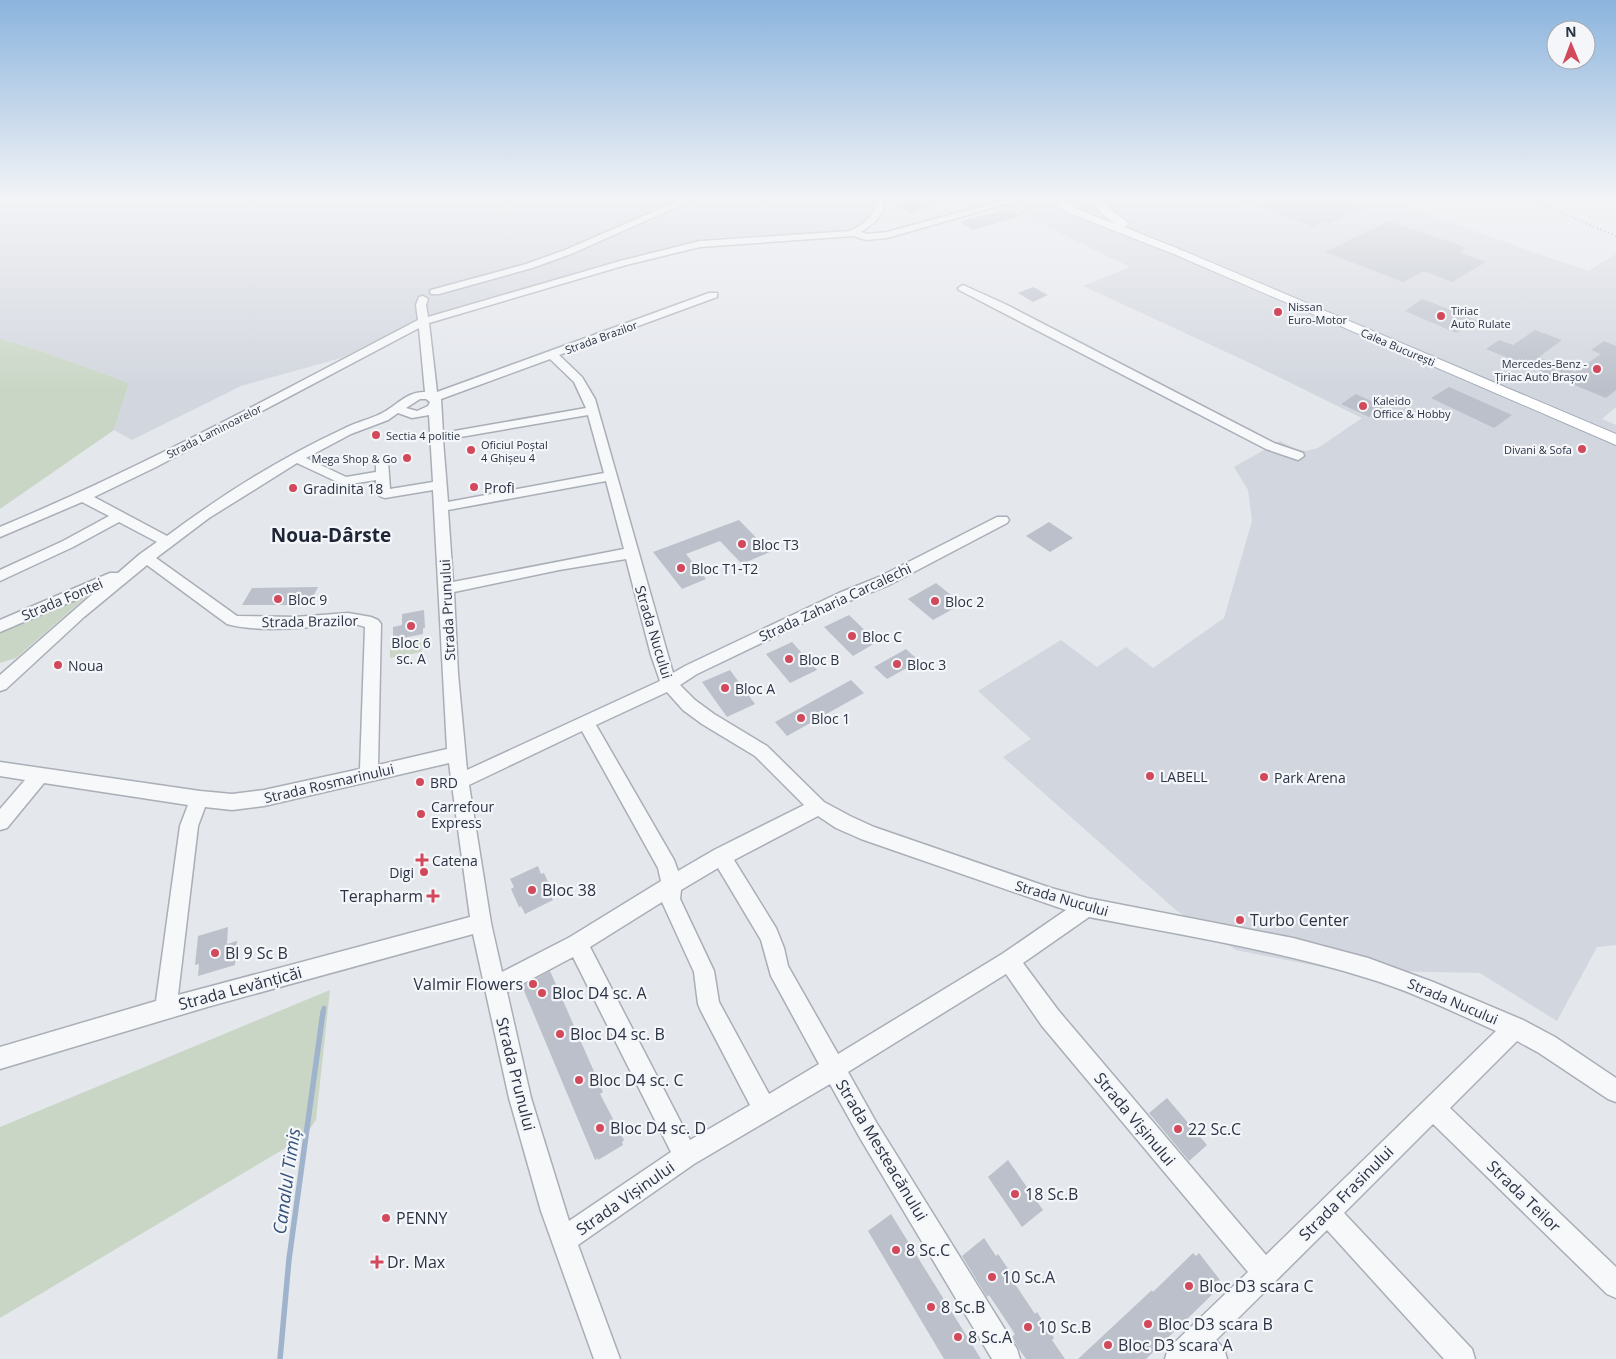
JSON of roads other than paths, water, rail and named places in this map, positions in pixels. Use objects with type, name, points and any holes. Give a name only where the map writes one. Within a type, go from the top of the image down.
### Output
[{"type":"main road","name":"Calea București","points":[[1200,261],[1616,440]]},
{"type":"street","name":"Strada Prunului","points":[[541,261],[435,292],[432,296],[423,299],[421,305],[436,438],[456,754],[481,923],[520,1098],[563,1240],[607,1359]]},
{"type":"street","points":[[424,321],[629,261]]},
{"type":"street","points":[[963,288],[1005,304],[1215,414],[1270,446],[1298,456]]},
{"type":"street","name":"Strada Brazilor","points":[[433,400],[713,296]]},
{"type":"street","name":"Strada Laminoarelor","points":[[0,532],[83,497],[213,433],[424,321]]},
{"type":"street","name":"Strada Nucului","points":[[552,355],[577,377],[584,386],[611,476],[664,674],[669,684],[684,700],[708,719],[761,750],[818,807],[843,822],[868,833],[1051,897],[1087,907],[1293,948],[1368,968],[1433,992],[1515,1028],[1547,1045],[1616,1091]]},
{"type":"street","points":[[0,685],[145,557],[211,510],[297,458],[340,434],[386,416],[403,403],[421,385],[429,373]]},
{"type":"street","points":[[361,426],[429,411],[433,400],[422,396],[403,403]]},
{"type":"street","points":[[403,403],[403,412],[427,422],[436,438],[592,411]]},
{"type":"street","points":[[297,458],[344,481],[382,468],[383,492],[385,494],[439,485]]},
{"type":"street","points":[[441,507],[611,476]]},
{"type":"street","points":[[83,497],[166,542]]},
{"type":"street","points":[[0,576],[68,544],[118,517]]},
{"type":"street","name":"Strada Zaharia Carcalechi","points":[[669,684],[691,670],[844,597],[884,581],[1002,520]]},
{"type":"street","points":[[446,588],[558,564],[631,553]]},
{"type":"street","name":"Strada Brazilor","points":[[145,557],[232,620],[240,622],[364,619],[373,624],[369,774]]},
{"type":"street","name":"Strada Fontei","points":[[0,626],[98,583],[124,574]]},
{"type":"street","points":[[459,781],[490,769],[669,684]]},
{"type":"street","points":[[586,722],[667,866],[672,885],[670,899],[704,971],[709,1004],[765,1109]]},
{"type":"street","name":"Strada Rosmarinului","points":[[0,769],[200,799],[247,801],[456,754]]},
{"type":"street","points":[[0,822],[40,776]]},
{"type":"street","points":[[166,1009],[191,818],[200,799]]},
{"type":"street","points":[[495,987],[577,944],[722,856],[818,807]]},
{"type":"street","points":[[722,856],[769,935],[774,948],[778,969],[834,1068]]},
{"type":"street","name":"Strada Vișinului","points":[[563,1240],[686,1156],[1009,961],[1087,907]]},
{"type":"street","name":"Strada Levănțicăi","points":[[0,1058],[166,1009],[481,923]]},
{"type":"street","name":"Strada Vișinului","points":[[577,944],[686,1156]]},
{"type":"street","name":"Strada Vișinului","points":[[1009,961],[1050,1018],[1265,1273]]},
{"type":"street","name":"Strada Frasinului","points":[[1178,1359],[1206,1349],[1265,1273],[1515,1028]]},
{"type":"street","name":"Strada Mesteacănului","points":[[834,1068],[868,1130],[1007,1359]]},
{"type":"street","name":"Strada Teilor","points":[[1433,1108],[1616,1284]]},
{"type":"street","points":[[1327,1212],[1462,1359]]},
{"type":"waterway","name":"Canalul Timiș","points":[[323,1013],[324,1008]]},
{"type":"waterway","name":"Canalul Timiș","points":[[280,1359],[289,1259],[323,1012]]},
{"type":"place","name":"Nissan Euro-Motor","points":[[1278,312]]},
{"type":"place","name":"Tiriac Auto Rulate","points":[[1441,316]]},
{"type":"place","name":"Mercedes-Benz - Țiriac Auto Brașov","points":[[1597,369]]},
{"type":"place","name":"Kaleido Office & Hobby","points":[[1363,406]]},
{"type":"place","name":"Sectia 4 politie","points":[[376,435]]},
{"type":"place","name":"Divani & Sofa","points":[[1582,449]]},
{"type":"place","name":"Oficiul Poștal 4 Ghișeu 4","points":[[471,450]]},
{"type":"place","name":"Mega Shop & Go","points":[[407,458]]},
{"type":"place","name":"Profi","points":[[474,487]]},
{"type":"place","name":"Gradinita 18","points":[[293,488]]},
{"type":"place","name":"Bloc T3","points":[[742,544]]},
{"type":"place","name":"Bloc T1-T2","points":[[681,568]]},
{"type":"place","name":"Bloc 9","points":[[278,599]]},
{"type":"place","name":"Bloc 2","points":[[935,601]]},
{"type":"place","name":"Bloc 6 sc. A","points":[[411,626]]},
{"type":"place","name":"Bloc C","points":[[852,636]]},
{"type":"place","name":"Bloc B","points":[[789,659]]},
{"type":"place","name":"Bloc 3","points":[[897,664]]},
{"type":"place","name":"Noua","points":[[58,665]]},
{"type":"place","name":"Bloc A","points":[[725,688]]},
{"type":"place","name":"Bloc 1","points":[[801,718]]},
{"type":"place","name":"LABELL","points":[[1150,776]]},
{"type":"place","name":"Park Arena","points":[[1264,777]]},
{"type":"place","name":"BRD","points":[[420,782]]},
{"type":"place","name":"Carrefour Express","points":[[421,814]]},
{"type":"place","name":"Catena","points":[[422,860]]},
{"type":"place","name":"Digi","points":[[424,872]]},
{"type":"place","name":"Bloc 38","points":[[532,890]]},
{"type":"place","name":"Terapharm","points":[[433,896]]},
{"type":"place","name":"Turbo Center","points":[[1240,920]]},
{"type":"place","name":"Bl 9 Sc B","points":[[215,953]]},
{"type":"place","name":"Valmir Flowers","points":[[533,984]]},
{"type":"place","name":"Bloc D4 sc. A","points":[[542,993]]},
{"type":"place","name":"Bloc D4 sc. B","points":[[560,1034]]},
{"type":"place","name":"Bloc D4 sc. C","points":[[579,1080]]},
{"type":"place","name":"Bloc D4 sc. D","points":[[600,1128]]},
{"type":"place","name":"22 Sc.C","points":[[1178,1129]]},
{"type":"place","name":"18 Sc.B","points":[[1015,1194]]},
{"type":"place","name":"PENNY","points":[[386,1218]]},
{"type":"place","name":"8 Sc.C","points":[[896,1250]]},
{"type":"place","name":"Dr. Max","points":[[377,1262]]},
{"type":"place","name":"10 Sc.A","points":[[992,1277]]},
{"type":"place","name":"Bloc D3 scara C","points":[[1189,1286]]},
{"type":"place","name":"8 Sc.B","points":[[931,1307]]},
{"type":"place","name":"Bloc D3 scara B","points":[[1148,1324]]},
{"type":"place","name":"10 Sc.B","points":[[1028,1327]]},
{"type":"place","name":"8 Sc.A","points":[[958,1337]]},
{"type":"place","name":"Bloc D3 scara A","points":[[1108,1345]]},
{"type":"district","name":"Noua-Dârste","points":[[331,535]]}]
